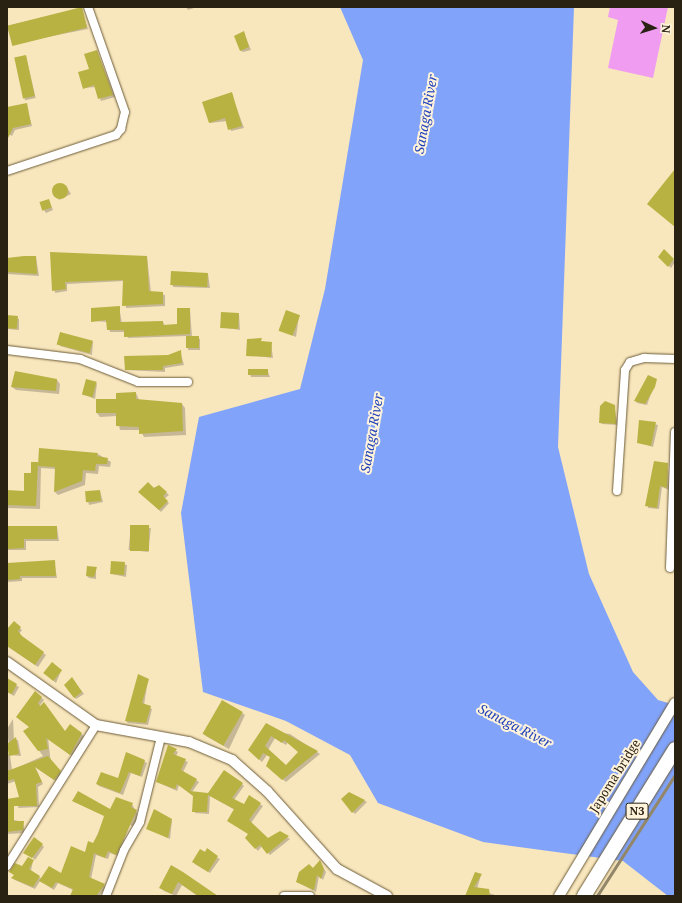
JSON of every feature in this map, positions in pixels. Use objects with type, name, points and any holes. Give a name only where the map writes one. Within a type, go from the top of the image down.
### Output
[{"type":"highway","name":"N3","points":[[584,896],[675,749]]},
{"type":"street","points":[[7,171],[116,135],[121,129],[125,112],[88,7]]},
{"type":"street","points":[[7,350],[80,359],[131,381],[188,382]]},
{"type":"street","points":[[617,490],[625,370],[630,362],[644,358],[675,359]]},
{"type":"street","points":[[670,568],[675,432]]},
{"type":"street","points":[[7,662],[96,725],[199,745],[232,760],[266,791],[337,869],[387,896]]},
{"type":"street","name":"Japoma bridge","points":[[559,896],[578,862],[675,703]]},
{"type":"street","points":[[7,866],[96,725]]},
{"type":"street","points":[[106,896],[124,850],[140,822],[161,737]]},
{"type":"street","points":[[284,896],[310,896]]},
{"type":"shaded area","points":[[610,7],[668,7],[653,78],[608,68],[618,20],[608,17]]},
{"type":"water","name":"Sanaga River","points":[[340,7],[574,7],[558,447],[589,574],[633,672],[658,700],[675,705],[675,896],[668,896],[623,861],[483,842],[378,803],[350,755],[286,721],[203,692],[181,513],[199,417],[300,389],[325,289],[363,60]]},
{"type":"building","points":[[82,7],[87,27],[12,46],[7,26]]},
{"type":"building","points":[[244,31],[249,47],[240,51],[234,36]]},
{"type":"building","points":[[97,50],[113,95],[98,99],[94,85],[83,89],[78,72],[89,69],[84,54]]},
{"type":"building","points":[[26,55],[35,96],[23,99],[14,57]]},
{"type":"building","points":[[232,92],[242,126],[228,130],[225,118],[209,123],[202,102]]},
{"type":"building","points":[[27,103],[31,124],[13,128],[7,140],[7,107]]},
{"type":"building","points":[[675,169],[675,227],[647,204]]},
{"type":"building","points":[[60,183],[67,188],[68,191],[63,198],[60,199],[53,194],[52,191],[57,184]]},
{"type":"building","points":[[49,199],[52,208],[42,211],[39,202]]},
{"type":"building","points":[[664,249],[674,259],[668,267],[658,257]]},
{"type":"building","points":[[50,252],[147,256],[149,291],[163,292],[163,304],[122,306],[123,280],[65,282],[66,289],[52,291]]},
{"type":"building","points":[[36,256],[37,274],[7,272],[7,258]]},
{"type":"building","points":[[171,271],[208,273],[207,287],[170,285]]},
{"type":"building","points":[[120,306],[120,322],[163,321],[163,325],[177,324],[177,308],[190,308],[190,334],[124,337],[124,330],[107,330],[106,320],[91,322],[91,308]]},
{"type":"building","points":[[286,310],[300,315],[293,336],[278,331]]},
{"type":"building","points":[[221,312],[239,313],[238,329],[220,328]]},
{"type":"building","points":[[7,315],[18,316],[17,329],[7,328]]},
{"type":"building","points":[[60,332],[93,341],[89,353],[57,345]]},
{"type":"building","points":[[186,336],[199,336],[199,348],[186,348]]},
{"type":"building","points":[[262,338],[261,341],[272,342],[271,357],[246,356],[247,339]]},
{"type":"building","points":[[181,350],[182,363],[163,366],[163,370],[125,370],[124,356],[168,355]]},
{"type":"building","points":[[248,369],[268,369],[268,375],[248,375]]},
{"type":"building","points":[[15,371],[57,379],[56,391],[11,387]]},
{"type":"building","points":[[648,375],[657,379],[655,387],[645,404],[634,401]]},
{"type":"building","points":[[86,379],[97,382],[92,397],[82,394]]},
{"type":"building","points":[[136,392],[136,399],[182,403],[183,431],[139,434],[139,427],[116,426],[116,413],[96,413],[96,399],[116,399],[116,393]]},
{"type":"building","points":[[605,401],[615,405],[616,424],[599,423],[600,406]]},
{"type":"building","points":[[639,420],[656,422],[651,446],[637,443]]},
{"type":"building","points":[[39,448],[98,453],[97,456],[108,458],[107,464],[96,464],[95,471],[83,470],[82,481],[54,492],[55,467],[38,466]]},
{"type":"building","points":[[654,461],[668,463],[667,488],[660,486],[657,508],[645,506]]},
{"type":"building","points":[[31,462],[38,462],[36,506],[7,505],[7,490],[24,491],[24,473],[31,473]]},
{"type":"building","points":[[148,482],[154,488],[159,485],[167,492],[163,496],[168,501],[159,510],[138,492]]},
{"type":"building","points":[[100,490],[101,501],[86,502],[85,491]]},
{"type":"building","points":[[130,525],[149,525],[149,551],[130,551]]},
{"type":"building","points":[[7,526],[57,526],[57,539],[24,539],[24,548],[7,549]]},
{"type":"building","points":[[55,560],[56,576],[20,576],[20,579],[7,580],[7,563]]},
{"type":"building","points":[[111,561],[125,562],[124,575],[110,574]]},
{"type":"building","points":[[87,566],[97,567],[94,577],[86,576]]},
{"type":"building","points":[[14,621],[21,627],[18,631],[22,636],[44,652],[35,665],[7,646],[7,629]]},
{"type":"building","points":[[52,662],[62,670],[53,681],[43,673]]},
{"type":"building","points":[[138,674],[149,679],[142,703],[151,706],[146,723],[125,721]]},
{"type":"building","points":[[72,677],[82,692],[74,698],[64,685]]},
{"type":"building","points":[[7,678],[17,684],[12,694],[7,692]]},
{"type":"building","points":[[35,691],[42,697],[38,703],[40,706],[44,702],[65,731],[70,724],[82,733],[70,755],[46,738],[48,749],[38,751],[23,731],[29,727],[16,717]]},
{"type":"building","points":[[222,700],[243,712],[223,746],[202,734]]},
{"type":"building","points":[[266,723],[318,751],[282,780],[266,766],[270,757],[263,753],[259,760],[248,750]],"holes":[[[271,736],[282,743],[284,740],[298,752],[286,765],[265,746]]]},
{"type":"building","points":[[16,737],[19,754],[9,756],[7,744]]},
{"type":"building","points":[[168,745],[177,749],[173,754],[186,759],[181,770],[197,779],[190,791],[208,793],[224,770],[243,783],[232,798],[244,804],[249,795],[261,803],[249,820],[268,838],[280,831],[289,836],[267,854],[260,845],[255,849],[245,838],[248,834],[227,821],[234,809],[208,795],[207,812],[192,812],[193,796],[177,784],[175,789],[156,782]]},
{"type":"building","points":[[126,752],[145,760],[140,776],[129,772],[120,793],[96,784],[101,772],[118,778]]},
{"type":"building","points":[[48,756],[61,771],[54,780],[35,767],[42,782],[36,784],[37,806],[14,806],[14,821],[24,821],[23,830],[7,832],[7,799],[19,797],[14,779],[7,781],[7,771]]},
{"type":"building","points":[[78,791],[110,809],[116,797],[133,803],[131,807],[137,810],[116,855],[108,851],[105,858],[94,853],[89,877],[105,884],[96,896],[70,896],[73,889],[56,882],[52,888],[39,881],[49,866],[61,873],[71,846],[85,852],[88,841],[93,843],[98,834],[104,816],[72,801]]},
{"type":"building","points":[[349,792],[365,800],[352,813],[341,799]]},
{"type":"building","points":[[154,809],[172,819],[168,838],[146,829]]},
{"type":"building","points":[[34,837],[43,844],[32,858],[23,853]]},
{"type":"building","points":[[207,848],[218,856],[208,872],[192,862],[200,849],[205,852]]},
{"type":"building","points":[[28,857],[34,860],[29,869],[40,876],[33,887],[11,878],[14,875],[9,872],[15,863],[22,866]]},
{"type":"building","points":[[320,860],[324,869],[321,879],[317,875],[314,890],[296,882],[299,872],[309,864],[313,868]]},
{"type":"building","points":[[171,865],[218,896],[198,896],[178,882],[172,894],[159,888]]},
{"type":"building","points":[[475,872],[482,874],[474,887],[489,889],[490,896],[465,896]]},
{"type":"railway","points":[[597,896],[675,775]]}]
